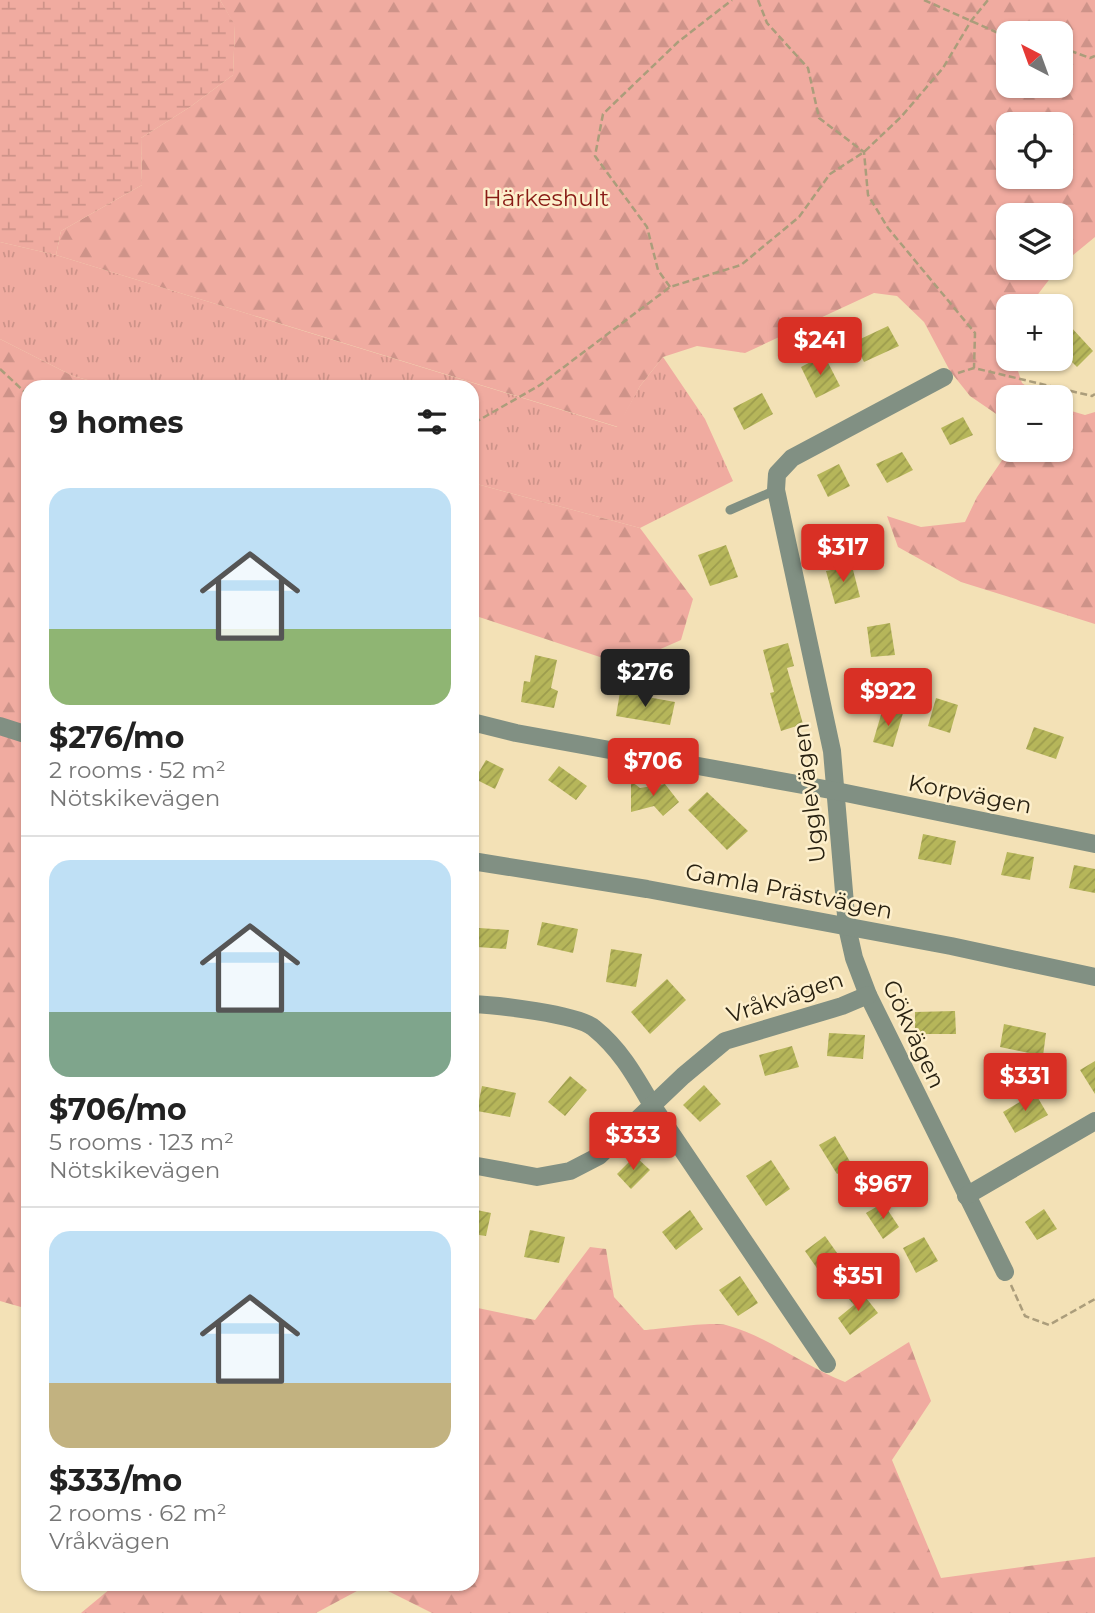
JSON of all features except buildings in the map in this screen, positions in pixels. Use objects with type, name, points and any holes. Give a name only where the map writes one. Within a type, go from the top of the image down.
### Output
[{"type":"street","points":[[776,489],[777,474],[792,458],[944,377]]},
{"type":"street","name":"Ugglevägen","points":[[776,489],[832,751],[847,927]]},
{"type":"street","name":"Korpvägen","points":[[479,724],[530,736],[836,791],[1095,844]]},
{"type":"street","points":[[0,726],[21,733]]},
{"type":"street","name":"Gamla Prästvägen","points":[[479,862],[648,889],[951,946],[1095,977]]},
{"type":"street","name":"Gökvägen","points":[[847,927],[854,958],[868,995],[1005,1272]]},
{"type":"street","name":"Vråkvägen","points":[[479,1166],[537,1177],[570,1171],[599,1156],[682,1076],[725,1041],[842,1006],[868,995]]},
{"type":"street","points":[[479,1005],[553,1014],[592,1026],[628,1062],[652,1105],[827,1364]]},
{"type":"street","points":[[966,1196],[1095,1121]]},
{"type":"lane","points":[[730,510],[776,489]]},
{"type":"path","points":[[670,287],[658,270],[647,227],[596,156],[603,114],[678,42],[732,0]]},
{"type":"path","points":[[758,0],[767,23],[808,68],[820,118],[864,152],[868,195],[888,228],[975,333],[974,368]]},
{"type":"path","points":[[924,0],[996,32]]},
{"type":"path","points":[[479,420],[540,385],[670,287],[741,265],[799,217],[830,174],[864,152],[901,117],[943,68],[971,21],[988,0]]},
{"type":"path","points":[[1073,52],[1090,58],[1095,56]]},
{"type":"path","points":[[944,377],[974,368],[1092,396],[1095,394]]},
{"type":"path","points":[[0,369],[21,388]]},
{"type":"path","points":[[1005,1272],[1025,1316],[1049,1325],[1095,1299]]},
{"type":"green space","points":[[0,0],[220,0],[235,25],[233,75],[190,107],[141,138],[142,185],[61,231],[56,255],[0,242]]},
{"type":"green space","name":"Härkeshult","points":[[220,0],[1095,0],[1095,237],[1073,255],[1073,203],[996,203],[996,280],[1049,280],[1038,294],[996,294],[996,371],[1018,371],[1025,385],[996,385],[996,414],[970,396],[950,371],[924,322],[897,296],[874,293],[745,353],[697,346],[663,357],[640,386],[618,427],[479,384],[479,380],[464,380],[56,255],[61,231],[142,185],[141,138],[190,107],[233,75],[235,26]]},
{"type":"green space","points":[[0,242],[56,255],[464,380],[88,380],[73,376],[0,339]]},
{"type":"green space","points":[[0,339],[73,376],[88,380],[21,380],[21,1307],[0,1301]]},
{"type":"green space","points":[[663,357],[705,419],[733,481],[640,528],[479,485],[479,385],[617,427],[640,386]]},
{"type":"green space","points":[[1073,412],[1085,415],[1095,412],[1095,624],[961,582],[898,547],[887,516],[921,527],[965,522],[977,497],[1001,462],[1073,462]]},
{"type":"green space","points":[[479,485],[640,528],[693,599],[681,640],[624,665],[479,617]]},
{"type":"green space","points":[[590,1247],[606,1249],[614,1297],[644,1330],[726,1325],[757,1336],[845,1382],[909,1342],[931,1401],[892,1460],[941,1578],[1095,1557],[1095,1613],[432,1613],[388,1591],[479,1591],[479,1308],[535,1320]]},
{"type":"green space","points":[[108,1591],[357,1591],[316,1613],[81,1613]]}]
